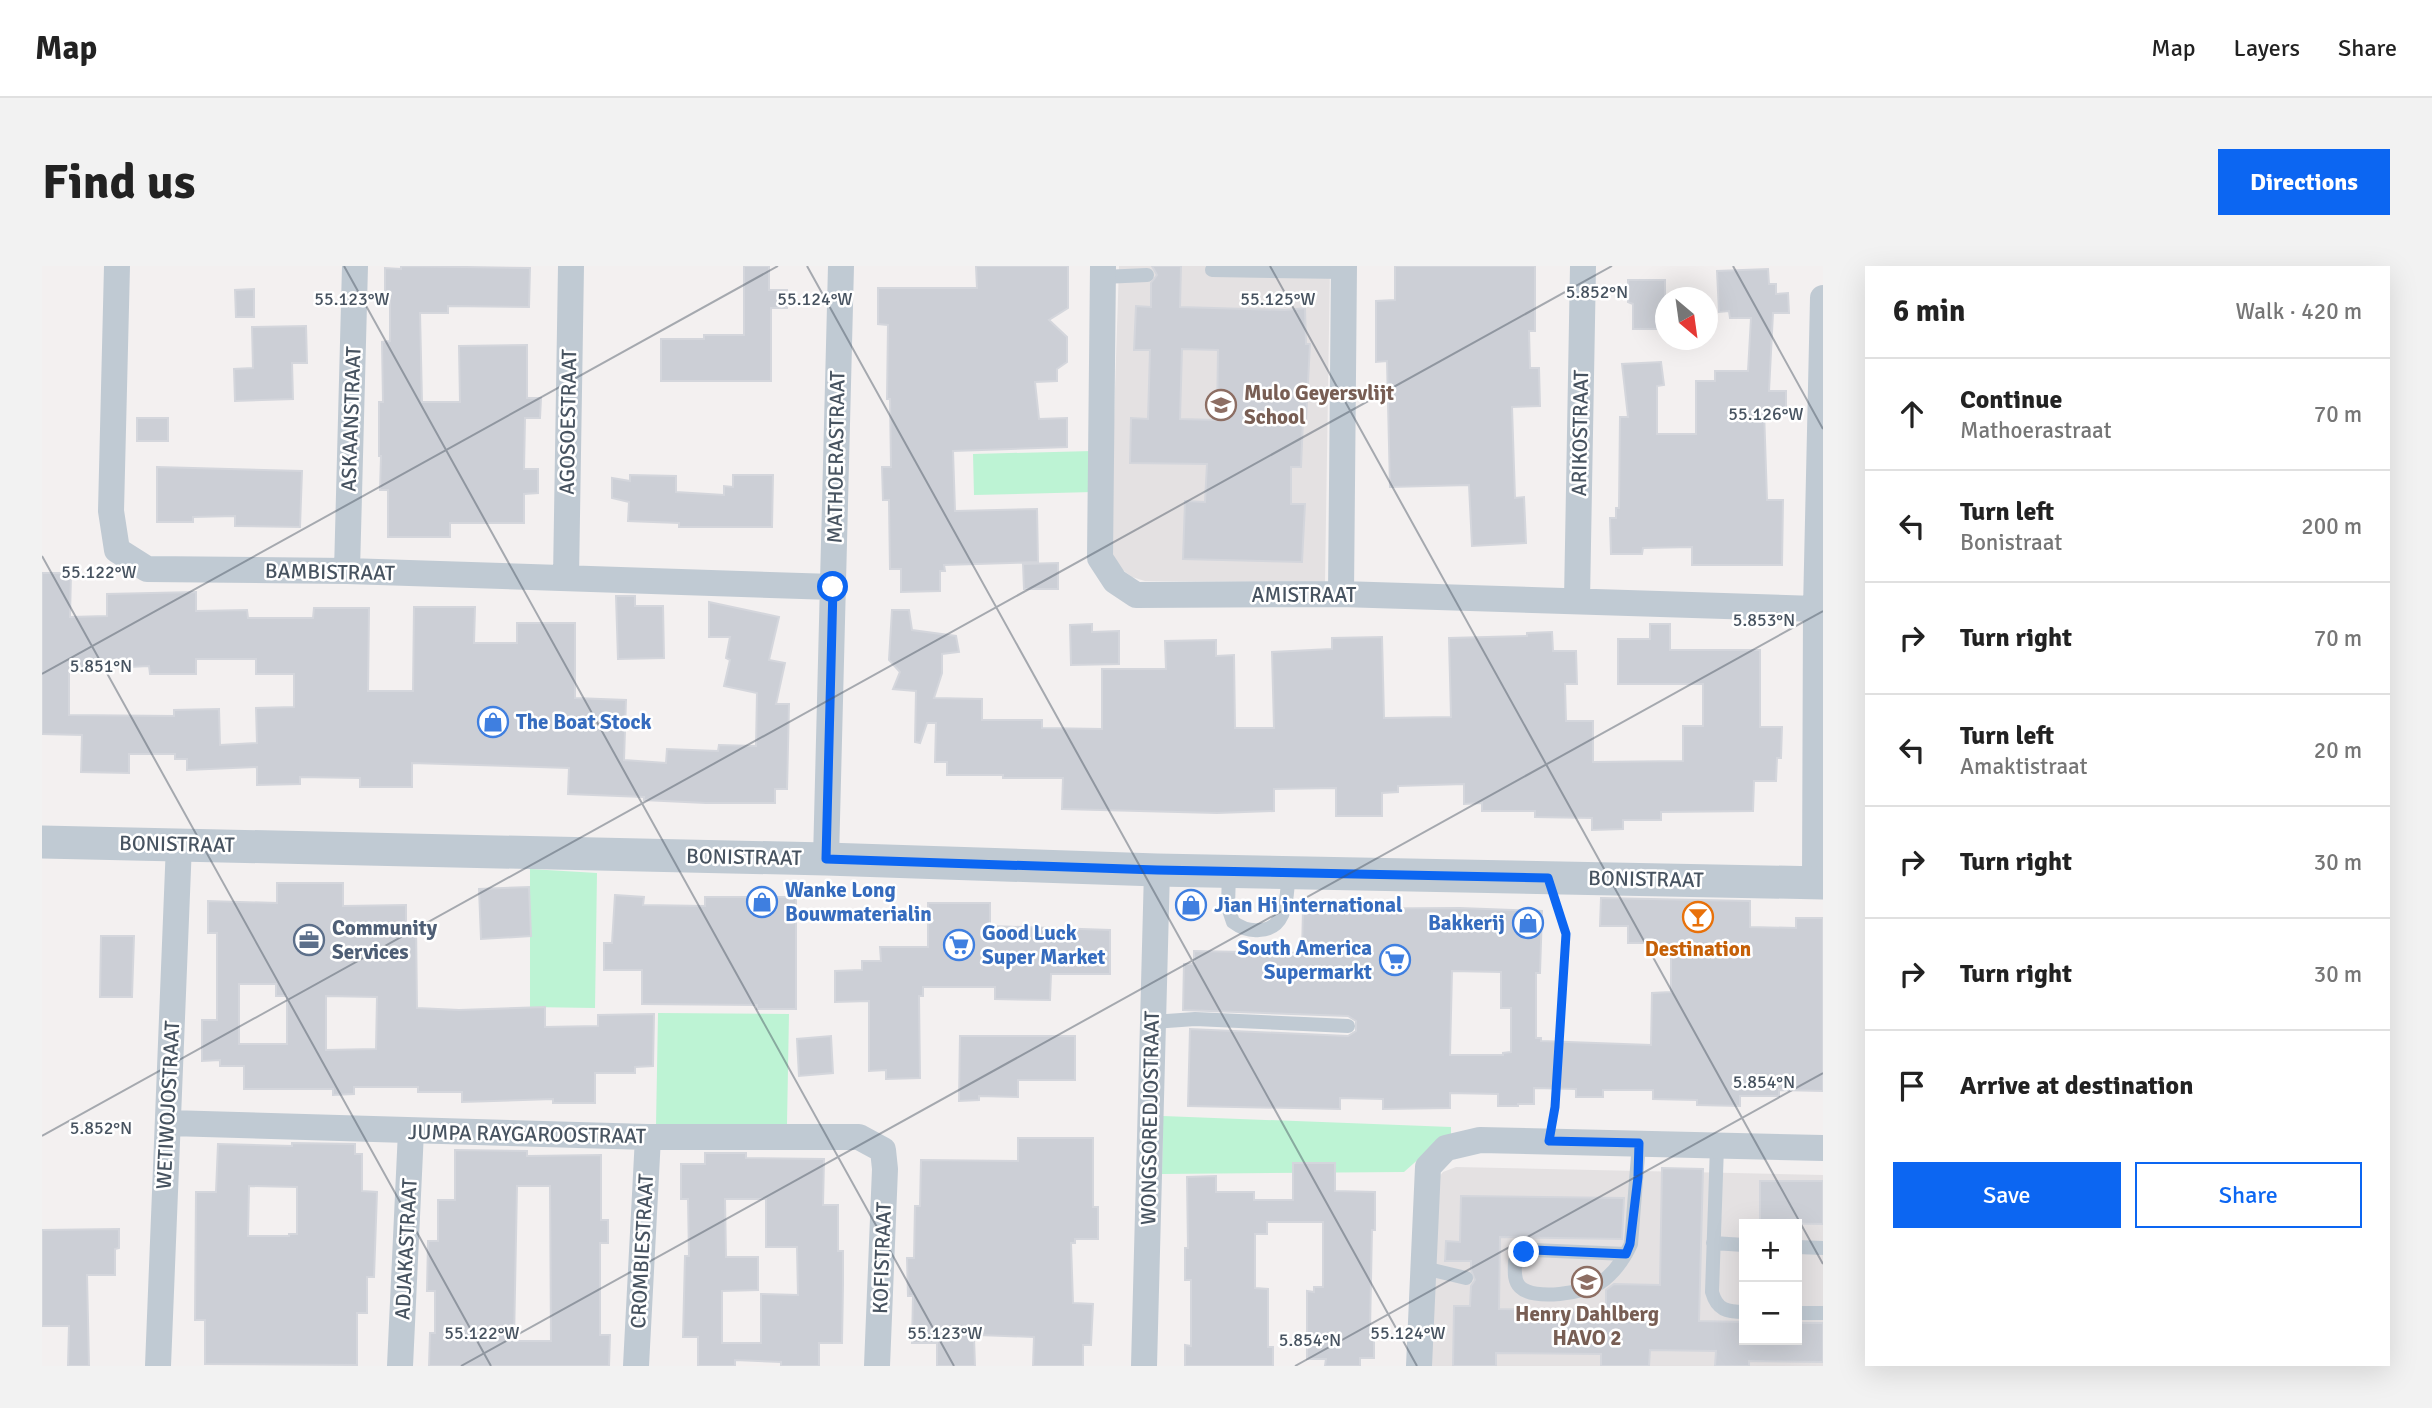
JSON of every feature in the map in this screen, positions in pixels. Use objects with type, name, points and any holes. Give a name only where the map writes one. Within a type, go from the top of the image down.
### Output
[{"type":"street","name":"BAMBISTRAAT","points":[[117,266],[111,511],[117,550],[147,569],[346,571],[833,587]]},
{"type":"street","name":"ASKAANSTRAAT","points":[[346,571],[355,266]]},
{"type":"street","name":"AGOSOESTRAAT","points":[[566,578],[571,266]]},
{"type":"street","name":"MATHOERASTRAAT","points":[[826,859],[841,266]]},
{"type":"street","name":"ARIKOSTRAAT","points":[[1577,600],[1583,266]]},
{"type":"street","points":[[1340,594],[1344,269]]},
{"type":"street","name":"AMISTRAAT","points":[[1103,272],[1100,558],[1115,580],[1136,595],[1340,594],[1816,609]]},
{"type":"street","points":[[1819,883],[1816,609],[1823,298]]},
{"type":"street","name":"BONISTRAAT","points":[[42,842],[826,859],[1229,872],[1819,883]]},
{"type":"street","name":"WETIWOJOSTRAAT","points":[[158,1366],[179,844]]},
{"type":"street","name":"WONGSOREDJOSTRAAT","points":[[1144,1366],[1157,870]]},
{"type":"street","name":"JUMPA RAYGAROOSTRAAT","points":[[169,1123],[648,1137],[859,1136],[883,1150]]},
{"type":"street","name":"ADJAKASTRAAT","points":[[400,1366],[411,1131]]},
{"type":"street","name":"CROMBIESTRAAT","points":[[636,1366],[648,1137]]},
{"type":"street","points":[[1419,1366],[1428,1167],[1446,1148],[1480,1140],[1823,1149]]},
{"type":"street","name":"KOFISTRAAT","points":[[877,1366],[885,1170],[883,1150]]},
{"type":"lane","points":[[1212,270],[1344,269]]},
{"type":"lane","points":[[1103,272],[1147,275]]},
{"type":"lane","points":[[1229,872],[1228,907],[1233,922],[1248,930],[1269,929],[1282,918],[1289,873]]},
{"type":"lane","points":[[1153,1022],[1195,1019],[1348,1026]]},
{"type":"lane","points":[[1626,1254],[1533,1250],[1524,1252],[1515,1261],[1515,1275],[1520,1287],[1528,1292],[1559,1294],[1581,1292],[1605,1278],[1626,1254],[1630,1244],[1639,1143]]},
{"type":"lane","points":[[1717,1146],[1712,1292],[1714,1302],[1720,1308],[1739,1312]]},
{"type":"lane","points":[[1713,1243],[1739,1245]]},
{"type":"lane","points":[[1802,1247],[1823,1248]]},
{"type":"lane","points":[[1423,1268],[1466,1278]]},
{"type":"lane","points":[[1802,1312],[1823,1313]]},
{"type":"path","points":[[1548,878],[1566,934],[1555,1107],[1549,1141]]},
{"type":"shaded area","name":"Mulo Geyersvlijt School","points":[[1119,266],[1330,266],[1325,582],[1145,581],[1132,577],[1120,568],[1110,543]]},
{"type":"shaded area","name":"Henry Dahlberg HAVO 2","points":[[1456,1167],[1823,1175],[1823,1366],[1427,1366],[1434,1183],[1443,1172]]},
{"type":"green space","points":[[1092,451],[1093,492],[974,495],[973,454]]},
{"type":"green space","points":[[530,869],[597,873],[595,1008],[530,1007]]},
{"type":"green space","points":[[658,1013],[789,1014],[787,1124],[656,1126]]},
{"type":"green space","points":[[1163,1116],[1451,1127],[1451,1144],[1431,1148],[1404,1172],[1162,1174]]},
{"type":"building","points":[[401,266],[530,268],[529,307],[448,306],[448,313],[420,313],[422,402],[460,402],[459,346],[527,345],[527,398],[541,398],[540,418],[525,418],[524,469],[538,469],[538,493],[524,494],[524,523],[450,523],[450,537],[388,537],[388,490],[380,490],[379,456],[379,402],[383,402],[382,342],[390,341],[390,292],[385,292],[385,268],[401,269]]},
{"type":"building","points":[[744,266],[769,266],[769,290],[787,290],[787,308],[771,308],[771,381],[661,381],[661,339],[744,335]]},
{"type":"building","points":[[976,266],[1068,266],[1068,308],[1049,320],[1067,337],[1067,362],[1057,369],[1057,381],[1035,382],[1039,419],[1067,418],[1067,447],[953,451],[955,511],[1037,509],[1038,562],[944,565],[945,571],[940,571],[940,591],[901,592],[901,569],[890,569],[889,500],[883,500],[882,467],[891,467],[890,399],[887,399],[888,325],[878,324],[878,288],[977,288]]},
{"type":"building","points":[[1152,266],[1181,266],[1180,307],[1285,310],[1305,308],[1306,344],[1310,344],[1306,420],[1303,420],[1301,467],[1291,467],[1291,504],[1305,504],[1302,562],[1183,559],[1185,501],[1205,502],[1207,464],[1130,463],[1131,418],[1148,419],[1150,350],[1134,350],[1136,306],[1151,307],[1151,283],[1157,275]],"holes":[[[1182,349],[1218,350],[1217,420],[1180,419]]]},
{"type":"building","points":[[1395,266],[1535,266],[1535,331],[1529,331],[1530,368],[1539,368],[1540,406],[1512,407],[1515,498],[1524,497],[1526,543],[1472,546],[1469,485],[1390,487],[1387,361],[1376,362],[1376,301],[1395,300]]},
{"type":"building","points":[[1768,269],[1769,284],[1776,284],[1776,294],[1788,293],[1789,313],[1773,313],[1769,391],[1786,391],[1786,410],[1764,410],[1767,500],[1783,500],[1782,565],[1692,565],[1692,547],[1643,548],[1642,554],[1611,554],[1610,518],[1616,518],[1616,508],[1619,508],[1620,417],[1628,417],[1622,364],[1661,362],[1664,385],[1657,386],[1657,434],[1696,434],[1696,381],[1715,381],[1715,371],[1748,371],[1751,318],[1730,318],[1729,311],[1719,312],[1717,271]]},
{"type":"building","points":[[1628,280],[1665,280],[1665,287],[1655,287],[1655,329],[1633,329],[1633,304],[1628,302]]},
{"type":"building","points":[[254,289],[254,317],[236,317],[235,290]]},
{"type":"building","points":[[306,326],[307,363],[292,363],[293,399],[235,401],[234,369],[253,368],[252,327]]},
{"type":"building","points":[[137,418],[168,418],[168,441],[137,441]]},
{"type":"building","points":[[157,467],[302,471],[300,527],[235,526],[235,516],[193,517],[193,522],[157,522]]},
{"type":"building","points":[[630,475],[676,476],[676,492],[724,495],[724,486],[733,487],[733,475],[773,475],[772,527],[679,527],[679,523],[628,521],[629,502],[612,498],[612,478],[630,481]]},
{"type":"building","points":[[1058,563],[1058,589],[1024,589],[1023,564]]},
{"type":"building","points":[[42,573],[71,573],[70,617],[107,616],[107,594],[196,592],[196,611],[247,610],[248,618],[313,618],[314,608],[369,608],[368,691],[413,691],[414,607],[475,607],[474,643],[517,643],[517,623],[575,623],[575,698],[626,700],[624,760],[666,763],[667,749],[718,751],[719,745],[756,746],[757,693],[724,686],[730,660],[726,658],[730,637],[709,637],[709,602],[779,617],[769,660],[785,663],[776,704],[789,704],[787,789],[775,789],[775,803],[706,803],[568,794],[569,768],[412,763],[412,787],[360,787],[360,778],[300,777],[300,784],[257,785],[257,767],[187,770],[187,759],[175,759],[175,754],[129,754],[129,773],[81,772],[82,735],[42,734]],"holes":[[[196,659],[256,659],[256,674],[294,674],[294,707],[256,708],[257,743],[220,745],[219,709],[174,710],[174,716],[69,715],[69,670],[149,666],[150,674],[196,674]]]},
{"type":"building","points":[[616,596],[635,596],[635,606],[663,606],[664,658],[618,659]]},
{"type":"building","points":[[892,610],[909,610],[912,630],[956,636],[959,652],[942,654],[942,673],[934,698],[982,699],[982,720],[1042,720],[1042,728],[1102,729],[1102,669],[1166,669],[1165,641],[1216,640],[1216,656],[1234,655],[1235,728],[1274,728],[1272,652],[1332,649],[1332,638],[1382,637],[1384,718],[1451,717],[1449,638],[1527,636],[1527,633],[1552,632],[1553,651],[1576,651],[1577,684],[1565,684],[1566,721],[1593,721],[1593,762],[1683,761],[1683,726],[1703,726],[1703,684],[1618,684],[1618,639],[1650,639],[1650,624],[1670,624],[1670,650],[1760,650],[1760,727],[1782,727],[1781,758],[1777,758],[1776,781],[1754,781],[1753,811],[1661,812],[1661,820],[1623,820],[1623,829],[1592,830],[1592,818],[1535,817],[1535,811],[1482,811],[1482,803],[1464,804],[1464,784],[1398,786],[1398,792],[1382,793],[1382,816],[1336,816],[1336,788],[1274,789],[1274,811],[1217,813],[1062,809],[1063,778],[947,775],[947,762],[935,762],[936,723],[927,723],[920,743],[915,742],[916,691],[893,689],[900,672],[889,660]]},
{"type":"building","points":[[1092,624],[1092,632],[1119,631],[1119,664],[1071,665],[1070,625]]},
{"type":"building","points":[[277,883],[343,883],[343,906],[406,905],[406,923],[416,923],[417,1008],[459,1010],[545,1007],[545,1027],[598,1026],[598,1015],[654,1014],[653,1066],[635,1067],[635,1073],[595,1073],[595,1103],[553,1103],[553,1099],[462,1102],[462,1092],[418,1092],[418,1087],[354,1087],[354,1094],[333,1095],[333,1089],[244,1089],[244,1066],[220,1066],[220,1060],[202,1061],[202,1020],[217,1020],[217,933],[208,933],[208,901],[277,903]],"holes":[[[239,984],[276,984],[276,996],[287,996],[287,1044],[239,1044]],[[326,996],[377,997],[376,1049],[326,1050]]]},
{"type":"building","points":[[529,887],[531,936],[481,939],[479,889]]},
{"type":"building","points":[[615,895],[644,897],[643,905],[705,906],[705,897],[796,897],[796,1009],[757,1009],[757,1005],[642,1004],[642,970],[604,970],[604,943],[612,943]]},
{"type":"building","points":[[1601,898],[1750,901],[1750,927],[1796,928],[1796,918],[1823,918],[1823,1091],[1779,1090],[1779,1096],[1740,1096],[1740,1106],[1697,1105],[1697,1100],[1653,1099],[1653,1090],[1603,1090],[1603,1097],[1576,1097],[1576,1089],[1534,1088],[1534,1104],[1518,1106],[1498,1106],[1498,1094],[1450,1093],[1450,1108],[1383,1109],[1383,1099],[1340,1098],[1340,1109],[1188,1106],[1190,1029],[1348,1036],[1356,1031],[1356,1021],[1348,1016],[1183,1010],[1184,964],[1194,964],[1194,951],[1302,953],[1303,909],[1460,908],[1542,911],[1540,973],[1536,973],[1536,1038],[1541,1038],[1541,1041],[1651,1045],[1652,993],[1671,992],[1671,951],[1655,951],[1655,943],[1628,943],[1628,926],[1600,926]],"holes":[[[1452,971],[1501,972],[1501,1008],[1511,1008],[1511,1052],[1503,1055],[1450,1055]]]},
{"type":"building","points":[[928,903],[990,903],[990,926],[1110,930],[1110,974],[1051,974],[1050,1000],[995,999],[995,987],[923,987],[923,996],[919,996],[920,1078],[886,1079],[886,1070],[869,1071],[869,1001],[835,1002],[835,971],[862,970],[862,961],[881,961],[880,947],[928,947]]},
{"type":"building","points":[[101,936],[134,936],[132,997],[100,997]]},
{"type":"building","points":[[831,1036],[833,1073],[799,1076],[797,1039]]},
{"type":"building","points":[[960,1036],[1075,1036],[1075,1080],[1018,1080],[1018,1097],[979,1096],[979,1100],[959,1101]]},
{"type":"building","points":[[1018,1138],[1093,1138],[1093,1207],[1098,1207],[1098,1239],[1075,1239],[1075,1243],[1071,1243],[1073,1303],[1093,1304],[1091,1345],[1083,1345],[1083,1366],[1033,1366],[1034,1337],[978,1335],[978,1338],[974,1338],[975,1366],[937,1366],[937,1343],[912,1343],[913,1296],[908,1296],[907,1258],[914,1258],[915,1206],[920,1206],[921,1160],[1018,1161]]},
{"type":"building","points":[[292,1143],[355,1144],[355,1154],[362,1154],[362,1191],[377,1192],[374,1277],[367,1277],[367,1313],[357,1313],[357,1365],[205,1364],[205,1320],[195,1320],[196,1192],[216,1192],[218,1144],[292,1146]],"holes":[[[249,1186],[297,1187],[297,1234],[248,1236]]]},
{"type":"building","points":[[455,1150],[527,1151],[527,1156],[601,1155],[601,1220],[608,1220],[608,1243],[600,1243],[600,1335],[610,1335],[609,1366],[429,1366],[430,1333],[435,1333],[435,1291],[427,1291],[428,1241],[438,1241],[438,1200],[455,1200]],"holes":[[[517,1186],[550,1186],[551,1341],[514,1341]]]},
{"type":"building","points":[[705,1153],[746,1153],[746,1158],[824,1159],[823,1205],[838,1205],[838,1251],[843,1251],[842,1343],[819,1343],[819,1366],[781,1366],[781,1362],[735,1360],[735,1366],[698,1366],[698,1337],[683,1337],[685,1256],[689,1256],[688,1199],[681,1199],[681,1164],[705,1164]],"holes":[[[725,1199],[766,1199],[766,1247],[797,1247],[798,1295],[761,1294],[761,1343],[722,1343],[722,1291],[758,1290],[758,1257],[726,1257]]]},
{"type":"building","points":[[1293,1163],[1335,1163],[1335,1191],[1375,1192],[1370,1330],[1374,1330],[1374,1358],[1360,1358],[1360,1366],[1325,1366],[1326,1359],[1307,1359],[1307,1291],[1314,1292],[1314,1287],[1323,1287],[1323,1222],[1267,1222],[1267,1234],[1255,1234],[1255,1288],[1268,1289],[1268,1347],[1273,1347],[1273,1366],[1185,1366],[1185,1345],[1191,1346],[1191,1280],[1185,1280],[1185,1248],[1188,1248],[1187,1177],[1216,1176],[1216,1192],[1254,1192],[1254,1200],[1293,1200]]},
{"type":"building","points":[[1662,1168],[1703,1169],[1699,1321],[1739,1322],[1739,1345],[1802,1345],[1802,1323],[1823,1323],[1823,1362],[1749,1361],[1749,1366],[1715,1366],[1716,1351],[1650,1350],[1649,1366],[1601,1366],[1601,1354],[1496,1353],[1496,1366],[1453,1366],[1454,1306],[1470,1306],[1471,1286],[1475,1280],[1471,1261],[1445,1261],[1446,1241],[1460,1242],[1461,1196],[1624,1198],[1622,1239],[1500,1237],[1499,1309],[1606,1310],[1606,1290],[1614,1284],[1660,1285]]},
{"type":"building","points":[[1760,1181],[1823,1181],[1823,1224],[1802,1224],[1802,1219],[1760,1219]]},
{"type":"building","points":[[119,1229],[119,1248],[115,1249],[115,1275],[87,1275],[89,1366],[68,1366],[69,1326],[42,1326],[42,1230]]},
{"type":"place","name":"Mulo Geyersvlijt School","points":[[1221,405]]},
{"type":"place","name":"The Boat Stock","points":[[493,722]]},
{"type":"place","name":"Wanke Long Bouwmaterialin","points":[[762,902]]},
{"type":"place","name":"Jian Hi international","points":[[1191,905]]},
{"type":"place","name":"Destination","points":[[1698,917]]},
{"type":"place","name":"Bakkerij","points":[[1528,923]]},
{"type":"place","name":"Community Services","points":[[309,940]]},
{"type":"place","name":"Good Luck Super Market","points":[[959,945]]},
{"type":"place","name":"South America Supermarkt","points":[[1395,960]]},
{"type":"place","name":"Henry Dahlberg HAVO 2","points":[[1587,1282]]},
{"type":"route","points":[[833,587],[826,859],[1157,870],[1548,878],[1566,934],[1555,1107],[1549,1141],[1639,1143],[1638,1177],[1630,1244],[1626,1254],[1533,1250],[1524,1252]]}]
